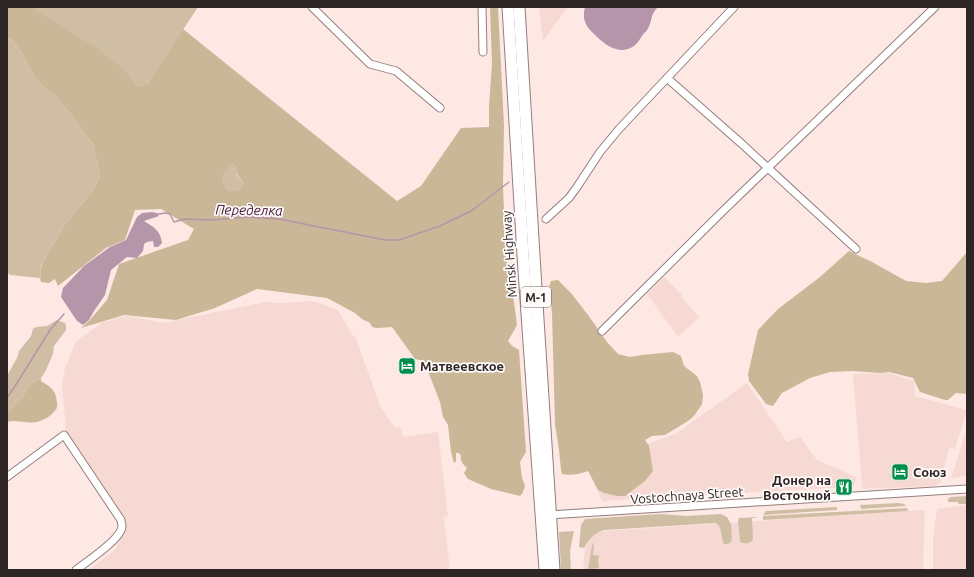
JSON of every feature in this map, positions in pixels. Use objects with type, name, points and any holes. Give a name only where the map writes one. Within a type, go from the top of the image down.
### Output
[{"type":"highway","name":"Minsk Highway","points":[[508,7],[525,279],[547,515]]},
{"type":"highway","name":"Minsk Highway","points":[[519,7],[547,515],[545,570]]},
{"type":"highway","name":"М-1","points":[[547,515],[554,570]]},
{"type":"street","points":[[312,7],[370,64],[396,71],[440,108]]},
{"type":"street","points":[[482,7],[483,52]]},
{"type":"street","points":[[546,219],[569,198],[610,139],[734,7]]},
{"type":"street","points":[[602,331],[935,7]]},
{"type":"street","points":[[667,78],[742,144],[856,249]]},
{"type":"street","points":[[7,477],[64,435],[121,520],[122,527],[120,533],[111,544],[76,570]]},
{"type":"street","name":"Vostochnaya Street","points":[[547,515],[967,489]]},
{"type":"shaded area","points":[[7,7],[34,7],[36,10],[98,49],[126,71],[138,86],[148,83],[183,29],[397,201],[421,186],[461,128],[489,127],[492,63],[490,7],[498,7],[504,126],[503,187],[506,261],[509,264],[517,325],[508,341],[512,346],[519,350],[526,452],[520,462],[522,478],[525,486],[520,496],[491,489],[468,479],[464,473],[467,468],[462,462],[459,453],[456,453],[456,461],[454,463],[451,452],[448,425],[443,417],[440,402],[424,361],[415,359],[392,327],[372,327],[370,323],[355,313],[327,298],[257,289],[215,308],[176,320],[124,315],[81,328],[107,300],[119,264],[188,240],[194,229],[161,209],[135,210],[125,240],[106,248],[58,286],[55,279],[49,283],[41,282],[40,274],[43,261],[66,223],[92,192],[100,176],[93,144],[57,97],[47,90],[35,78],[22,53],[12,40],[7,38]],"holes":[[[232,164],[237,168],[236,173],[244,183],[241,188],[236,191],[228,191],[223,184],[224,174]]]},
{"type":"shaded area","points":[[34,7],[198,7],[148,83],[138,86],[126,71],[36,10]]},
{"type":"shaded area","points":[[539,7],[568,7],[543,41]]},
{"type":"shaded area","points":[[585,7],[658,7],[653,14],[648,29],[637,43],[628,49],[623,50],[612,48],[591,31],[586,25],[584,19]]},
{"type":"shaded area","points":[[7,38],[12,40],[22,53],[35,78],[47,90],[57,97],[93,144],[100,176],[92,192],[66,223],[43,261],[40,278],[10,275],[7,272]]},
{"type":"shaded area","points":[[232,164],[237,168],[236,174],[244,183],[241,188],[236,191],[228,191],[223,184],[223,177]]},
{"type":"shaded area","points":[[142,213],[157,213],[159,216],[144,221],[156,230],[160,235],[162,243],[158,247],[154,247],[153,241],[147,242],[144,244],[143,251],[137,258],[127,257],[111,270],[105,295],[89,320],[83,325],[77,321],[61,297],[63,288],[84,266],[110,247],[126,240],[137,217]]},
{"type":"shaded area","points":[[849,251],[906,281],[926,283],[942,281],[967,252],[967,394],[956,393],[948,400],[945,400],[920,392],[913,378],[889,372],[830,372],[810,378],[782,393],[773,406],[766,404],[749,381],[748,374],[758,330],[778,309],[820,277]]},
{"type":"shaded area","points":[[664,277],[682,295],[681,297],[699,317],[678,337],[647,294]]},
{"type":"shaded area","points":[[558,280],[571,293],[607,342],[618,354],[630,357],[673,352],[681,356],[684,366],[697,376],[700,382],[703,395],[702,404],[694,416],[665,435],[652,436],[645,440],[649,446],[653,471],[645,481],[625,496],[617,496],[598,490],[588,471],[569,475],[562,474],[555,424],[552,313],[549,287],[551,281]]},
{"type":"shaded area","points":[[311,301],[338,310],[353,336],[355,335],[380,406],[395,428],[400,427],[403,437],[438,432],[448,516],[444,517],[450,570],[89,570],[116,549],[125,527],[66,431],[62,384],[65,368],[76,341],[103,322],[126,316],[163,323],[265,302],[280,303]]},
{"type":"shaded area","points":[[57,320],[65,323],[66,330],[54,346],[53,354],[45,372],[41,378],[31,384],[23,397],[7,412],[7,378],[19,351],[31,336],[33,329],[36,327],[47,326]]},
{"type":"shaded area","points":[[888,373],[914,381],[915,396],[967,410],[955,449],[949,448],[941,482],[935,486],[862,488],[853,374]]},
{"type":"shaded area","points":[[41,378],[41,381],[54,392],[57,405],[56,410],[46,418],[37,422],[7,422],[7,412],[23,397],[31,384]]},
{"type":"shaded area","points":[[747,383],[787,442],[800,437],[817,460],[856,477],[853,487],[738,493],[734,489],[718,494],[602,501],[588,466],[675,434]]},
{"type":"shaded area","points":[[967,427],[967,476],[951,478],[959,454]]},
{"type":"shaded area","points":[[967,496],[967,504],[948,502],[948,499],[951,497]]},
{"type":"shaded area","points":[[898,503],[906,506],[861,509],[860,505]]},
{"type":"shaded area","points":[[967,506],[967,570],[933,570],[933,539],[937,509]]},
{"type":"shaded area","points":[[837,507],[837,510],[763,515],[766,511]]},
{"type":"shaded area","points":[[907,508],[908,511],[763,520],[763,516]]},
{"type":"shaded area","points":[[925,511],[923,570],[583,570],[585,548],[589,540],[598,532]]},
{"type":"shaded area","points":[[660,514],[686,516],[721,514],[727,517],[731,524],[732,540],[730,543],[724,544],[720,527],[716,523],[604,530],[592,537],[584,548],[579,547],[581,525],[585,519]]},
{"type":"shaded area","points":[[756,517],[752,518],[753,540],[747,543],[740,542],[739,518]]},
{"type":"shaded area","points":[[574,531],[570,551],[571,570],[561,570],[559,532]]},
{"type":"shaded area","points":[[594,542],[593,555],[600,556],[598,558],[599,568],[588,569],[592,546]]},
{"type":"waterway","name":"Переделка","points":[[158,214],[170,214],[174,222],[184,219],[213,220],[247,217],[279,219],[385,240],[399,240],[440,226],[471,211],[509,182]]},
{"type":"waterway","name":"Переделка","points":[[7,398],[50,330],[64,314]]},
{"type":"place","name":"Матвеевское","points":[[407,366]]},
{"type":"place","name":"Союз","points":[[900,472]]},
{"type":"place","name":"Донер на Восточной","points":[[844,487]]}]
